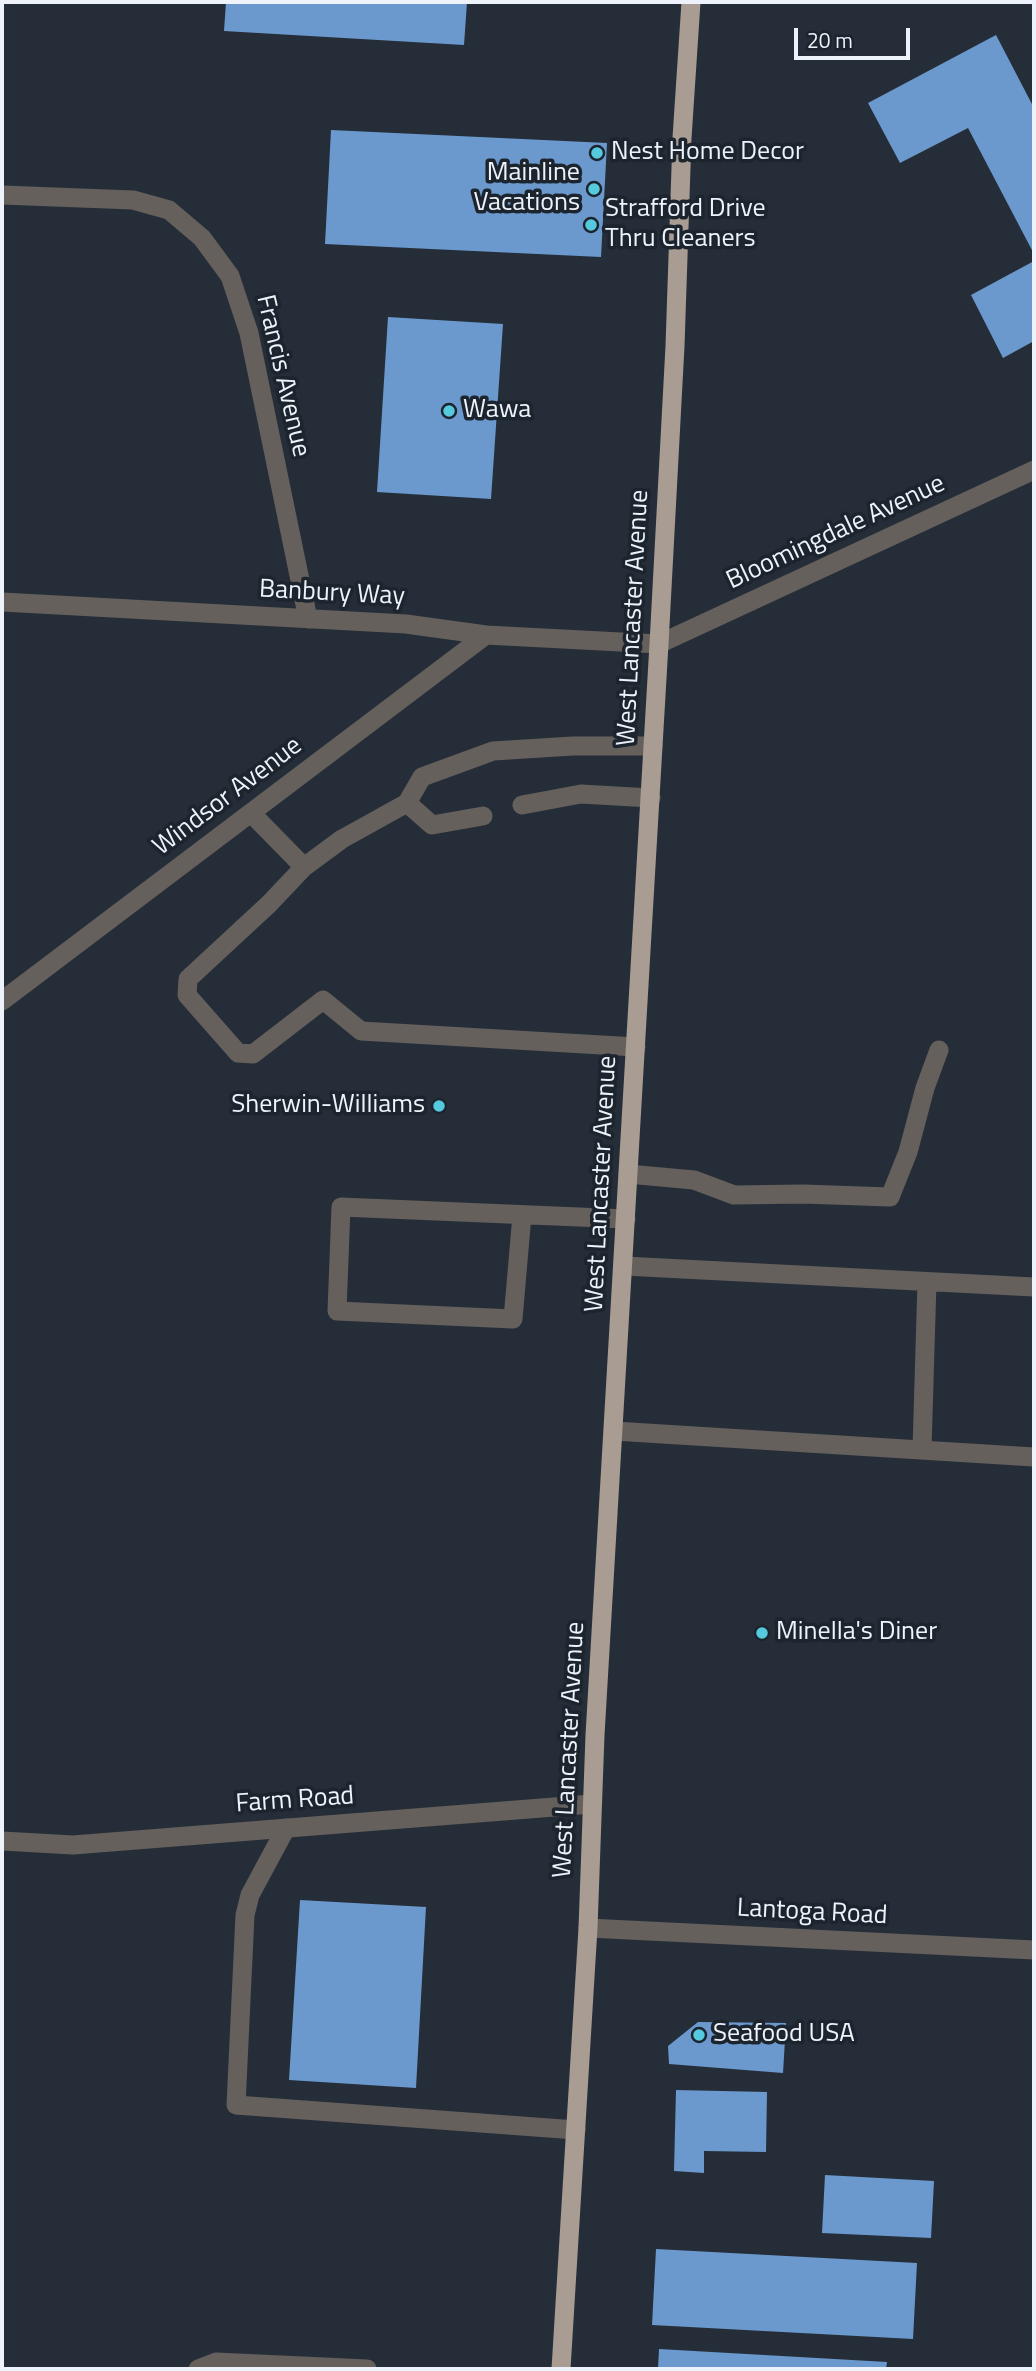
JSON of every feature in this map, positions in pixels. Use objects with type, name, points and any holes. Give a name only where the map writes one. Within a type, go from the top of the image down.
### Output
[{"type":"highway","name":"West Lancaster Avenue","points":[[561,2369],[651,798],[675,346],[683,117],[691,2]]},
{"type":"street","name":"Francis Avenue","points":[[2,195],[133,200],[169,210],[202,238],[230,276],[249,333],[308,619]]},
{"type":"street","name":"Bloomingdale Avenue","points":[[659,644],[1034,471]]},
{"type":"street","name":"Banbury Way","points":[[2,602],[406,624],[486,635],[659,644]]},
{"type":"street","name":"Windsor Avenue","points":[[2,1001],[486,635]]},
{"type":"street","points":[[636,1047],[361,1031],[323,1000],[253,1054],[238,1053],[187,995],[188,979],[269,904],[304,867],[342,839],[407,803],[422,777],[493,751],[573,746],[653,746]]},
{"type":"street","points":[[522,805],[581,794],[651,798]]},
{"type":"street","points":[[407,803],[432,825],[484,816]]},
{"type":"street","points":[[251,813],[304,867]]},
{"type":"street","points":[[628,1174],[694,1180],[734,1195],[890,1197],[908,1152],[925,1088],[939,1050]]},
{"type":"street","points":[[522,1215],[513,1319],[337,1311],[341,1207],[626,1219]]},
{"type":"street","points":[[624,1266],[1034,1287]]},
{"type":"street","points":[[922,1449],[927,1282]]},
{"type":"street","points":[[614,1431],[1034,1457]]},
{"type":"street","name":"Farm Road","points":[[2,1841],[72,1845],[592,1804]]},
{"type":"street","points":[[286,1828],[250,1895],[245,1915],[236,2105],[576,2130]]},
{"type":"street","name":"Lantoga Road","points":[[588,1928],[1034,1950]]},
{"type":"street","points":[[198,2369],[216,2362],[368,2369]]},
{"type":"building","points":[[226,2],[467,2],[464,45],[224,31]]},
{"type":"building","points":[[996,35],[1034,108],[1034,254],[968,128],[900,163],[868,103]]},
{"type":"building","points":[[331,130],[607,143],[601,257],[325,244]]},
{"type":"building","points":[[1034,261],[1034,341],[1003,358],[971,295]]},
{"type":"building","points":[[388,317],[503,324],[491,499],[377,492]]},
{"type":"building","points":[[300,1900],[426,1907],[416,2088],[289,2080]]},
{"type":"building","points":[[698,2022],[786,2023],[783,2073],[669,2064],[668,2046]]},
{"type":"building","points":[[676,2090],[767,2092],[766,2152],[704,2151],[704,2173],[674,2171]]},
{"type":"building","points":[[825,2175],[934,2181],[931,2238],[822,2233]]},
{"type":"building","points":[[656,2249],[917,2263],[913,2339],[652,2325]]},
{"type":"building","points":[[659,2349],[887,2362],[886,2369],[658,2369]]},
{"type":"place","name":"Nest Home Decor","points":[[597,153]]},
{"type":"place","name":"Mainline Vacations","points":[[594,189]]},
{"type":"place","name":"Strafford Drive Thru Cleaners","points":[[591,225]]},
{"type":"place","name":"Wawa","points":[[449,411]]},
{"type":"place","name":"Sherwin-Williams","points":[[439,1106]]},
{"type":"place","name":"Minella's Diner","points":[[762,1633]]},
{"type":"place","name":"Seafood USA","points":[[699,2035]]}]
